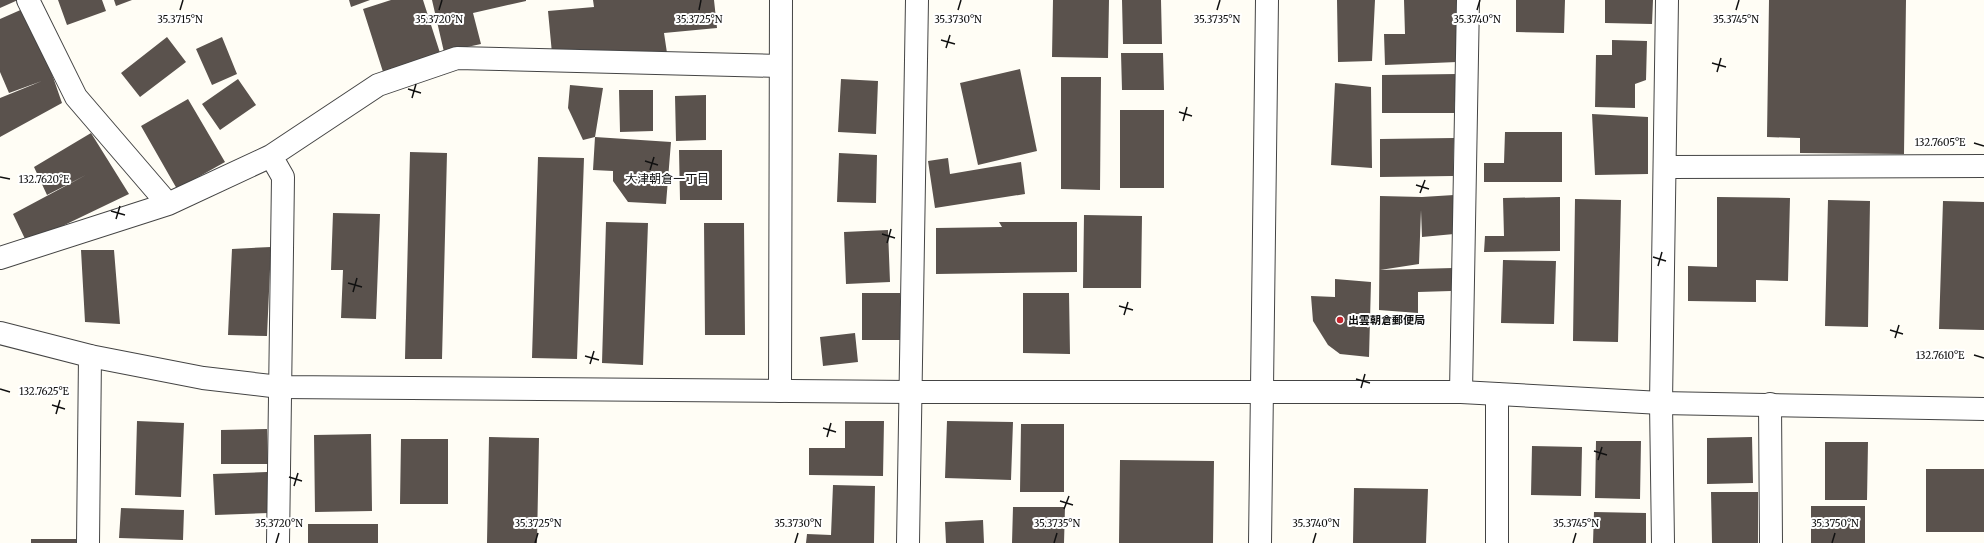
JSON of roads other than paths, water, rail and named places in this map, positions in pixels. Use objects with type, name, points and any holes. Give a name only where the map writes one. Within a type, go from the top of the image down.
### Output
[{"type":"street","points":[[28,0],[76,97],[168,204]]},
{"type":"street","points":[[780,0],[780,391]]},
{"type":"street","points":[[908,543],[918,0]]},
{"type":"street","points":[[1260,543],[1267,0]]},
{"type":"street","points":[[1461,392],[1468,0]]},
{"type":"street","points":[[1663,543],[1661,403],[1667,0]]},
{"type":"street","points":[[0,258],[168,204],[271,156],[378,85],[457,58],[779,66]]},
{"type":"street","points":[[271,156],[283,177],[278,543]]},
{"type":"street","points":[[1664,167],[1984,166]]},
{"type":"street","points":[[0,333],[90,356],[203,378],[280,388],[911,392],[1461,392],[1661,403],[1984,409]]},
{"type":"street","points":[[88,543],[90,356]]},
{"type":"street","points":[[1497,394],[1497,543]]},
{"type":"street","points":[[1770,404],[1771,543]]},
{"type":"place","name":"出雲朝倉郵便局","points":[[1340,320]]},
{"type":"district","name":"大津朝倉一丁目","points":[[667,178]]}]
